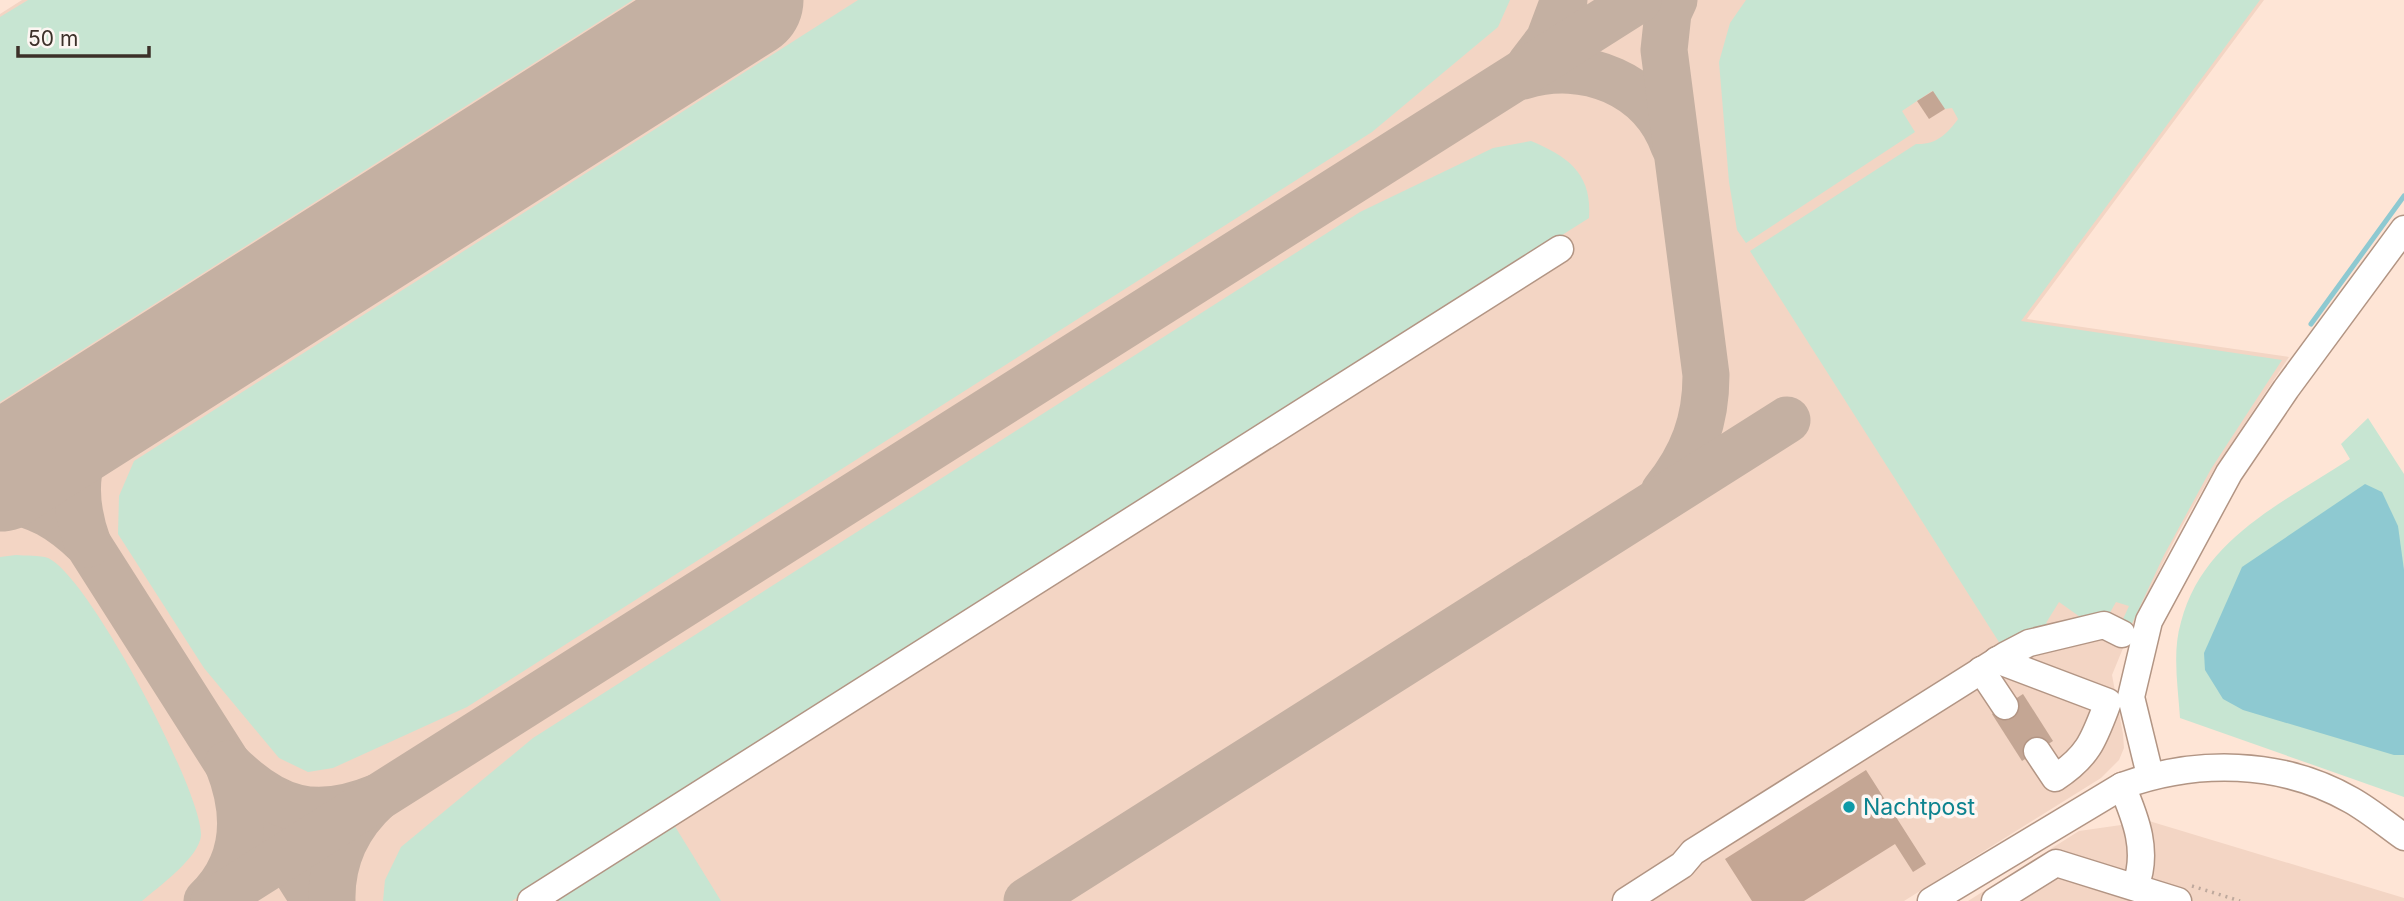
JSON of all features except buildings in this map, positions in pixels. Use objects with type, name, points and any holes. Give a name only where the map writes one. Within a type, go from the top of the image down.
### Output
[{"type":"street","points":[[2150,775],[2131,697],[2149,621],[2229,473],[2286,389],[2404,229]]},
{"type":"street","points":[[531,901],[1560,249]]},
{"type":"street","points":[[1626,901],[1682,865],[1693,852],[1989,665],[2029,643],[2104,625],[2122,634]]},
{"type":"street","points":[[1989,665],[2005,706]]},
{"type":"street","points":[[1989,665],[2108,702],[2093,743],[2078,763],[2055,778],[2037,751]]},
{"type":"street","points":[[1931,901],[2122,786],[2150,775],[2214,766],[2259,769],[2309,780],[2351,800],[2404,837]]},
{"type":"street","points":[[2122,786],[2138,823],[2142,869],[2135,887]]},
{"type":"street","points":[[1995,901],[2056,863],[2178,901]]},
{"type":"shaded area","points":[[22,0],[2264,0],[2027,319],[2289,357],[2215,468],[2177,535],[2135,619],[2112,675],[2123,734],[2124,748],[2119,760],[2101,778],[1904,901],[0,901],[0,14]]},
{"type":"shaded area","points":[[2149,821],[2404,898],[2404,901],[1968,901],[2079,831]]},
{"type":"green space","points":[[28,0],[633,0],[0,402],[0,17]]},
{"type":"green space","points":[[858,0],[1510,0],[1498,27],[1372,132],[467,707],[333,768],[308,772],[279,758],[204,668],[118,534],[119,496],[134,461]]},
{"type":"green space","points":[[1746,0],[2260,0],[2021,321],[2282,360],[2211,469],[2164,555],[2128,632],[2119,628],[2129,606],[2116,602],[2107,618],[2090,624],[2059,602],[2046,623],[2057,630],[2004,650],[1750,251],[1916,144],[1929,143],[1940,138],[1958,119],[1952,108],[1945,109],[1932,91],[1902,111],[1915,132],[1746,243],[1737,230],[1729,182],[1719,62],[1730,23]]},
{"type":"green space","points":[[1531,141],[1557,154],[1575,169],[1587,190],[1589,218],[512,901],[383,901],[385,880],[401,847],[533,738],[1360,212],[1493,148]]},
{"type":"green space","points":[[2368,418],[2404,474],[2404,797],[2180,718],[2176,670],[2178,633],[2192,593],[2207,567],[2226,545],[2249,526],[2350,459],[2341,444]]},
{"type":"green space","points":[[16,555],[48,558],[66,573],[89,602],[140,686],[164,733],[196,811],[201,835],[194,853],[142,901],[0,901],[0,557]]},
{"type":"green space","points":[[671,820],[721,901],[552,901]]},
{"type":"water","points":[[2365,484],[2382,492],[2398,526],[2404,570],[2404,755],[2394,755],[2243,710],[2223,699],[2205,670],[2204,653],[2242,567]]},
{"type":"waterway","points":[[2311,324],[2404,196]]},
{"type":"taxiway","points":[[1530,65],[1549,40],[1564,0]]},
{"type":"taxiway","points":[[214,901],[1638,0]]},
{"type":"taxiway","points":[[1664,492],[1683,465],[1696,437],[1704,408],[1706,375],[1664,50],[1668,13],[1674,0]]},
{"type":"taxiway","points":[[1523,76],[1569,70],[1592,73],[1613,81],[1650,106],[1664,124],[1674,146]]},
{"type":"taxiway","points":[[88,544],[78,498],[82,456],[90,437],[102,420],[117,402],[136,386]]},
{"type":"taxiway","points":[[1027,901],[1787,420]]},
{"type":"taxiway","points":[[0,499],[37,508],[68,527],[88,544],[315,901]]},
{"type":"taxiway","points":[[207,901],[230,870],[240,836],[238,800],[228,764],[262,793],[297,808],[335,809],[378,797],[358,819],[343,844],[334,871],[332,901]]},
{"type":"runway","points":[[0,473],[745,0]]},
{"type":"place","name":"Nachtpost","points":[[1849,807]]}]
